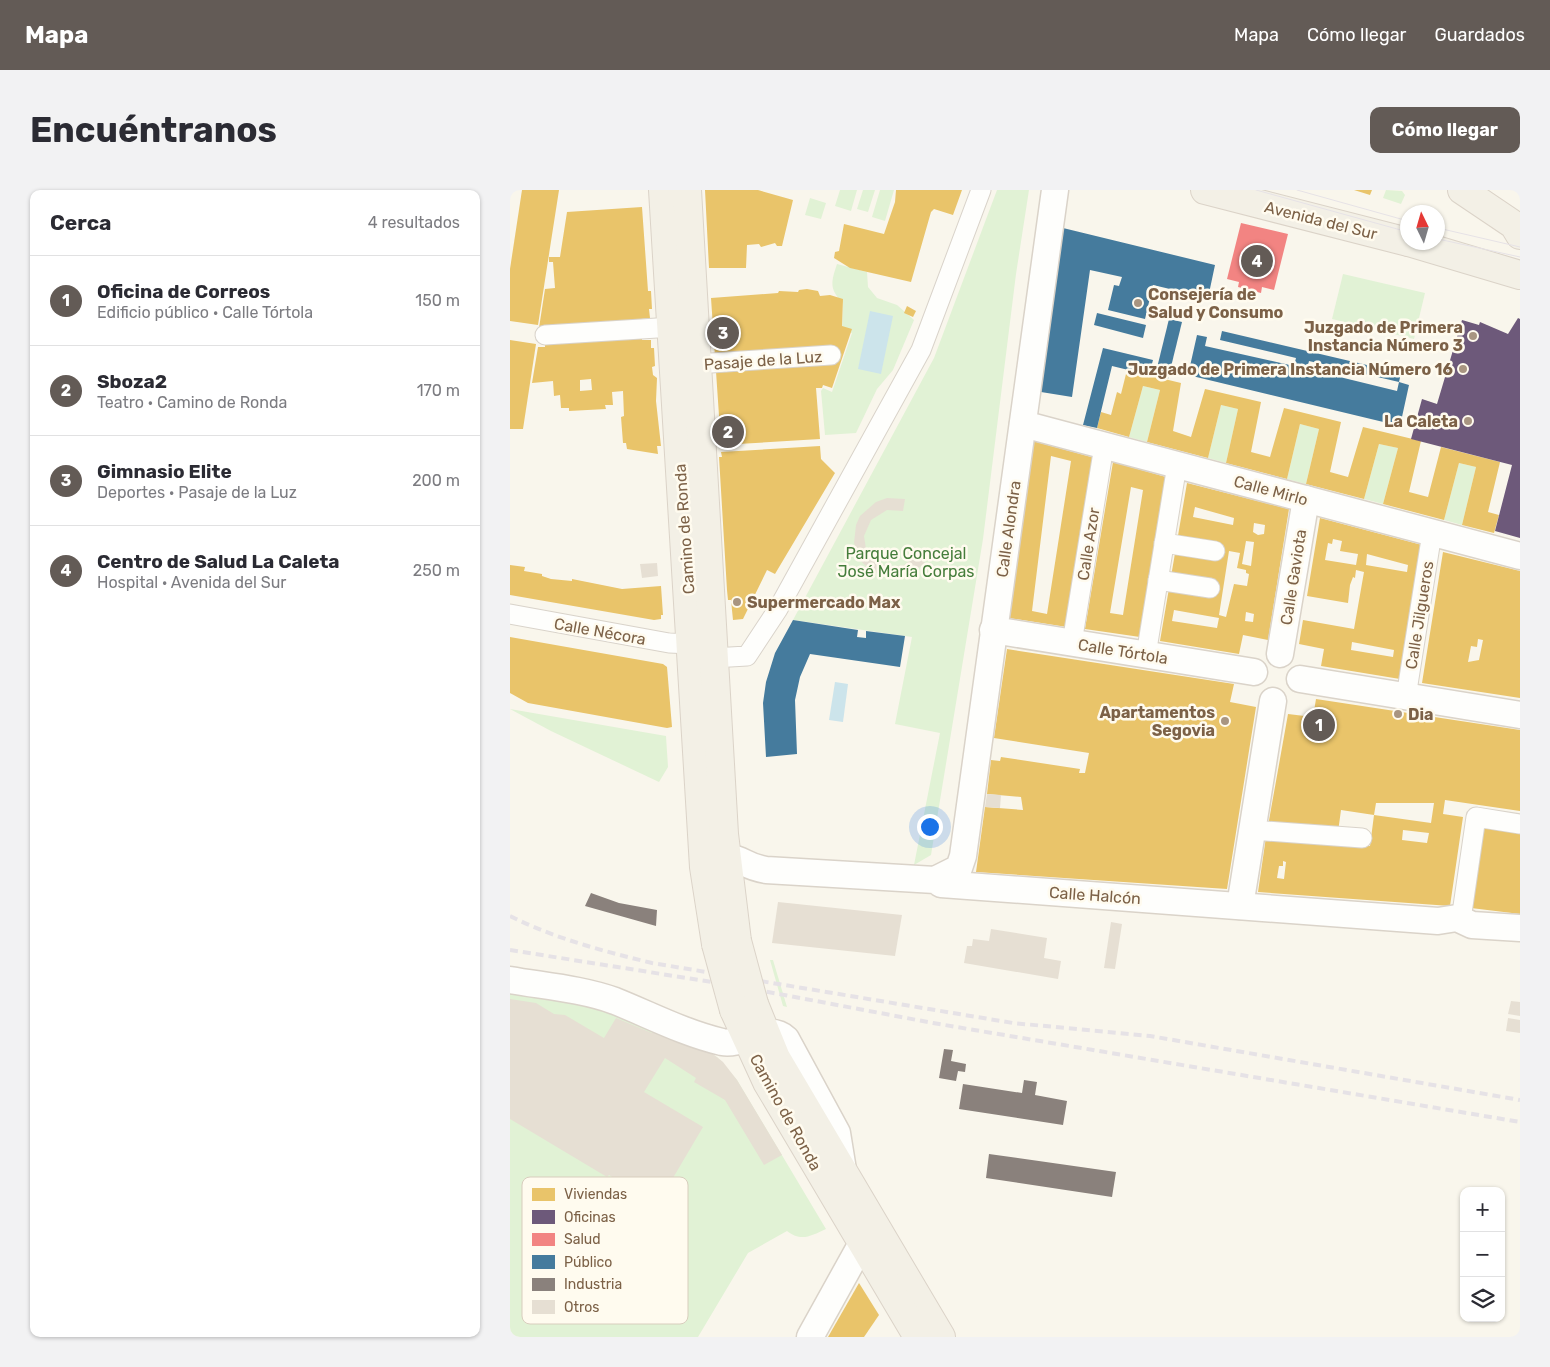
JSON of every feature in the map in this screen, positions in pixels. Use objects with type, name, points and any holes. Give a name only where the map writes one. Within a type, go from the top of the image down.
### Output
[{"type":"main road","name":"Camino de Ronda","points":[[663,190],[702,651],[728,867],[727,943],[744,1007],[756,1037],[767,1082],[867,1233],[941,1337]]},
{"type":"main road","name":"Camino de Ronda","points":[[687,190],[696,364],[702,651]]},
{"type":"main road","name":"Avenida del Sur","points":[[1205,190],[1400,240]]},
{"type":"main road","points":[[1462,190],[1514,225],[1520,235]]},
{"type":"main road","points":[[1487,190],[1520,210]]},
{"type":"main road","name":"Avenida del Sur","points":[[1435,250],[1520,275]]},
{"type":"main road","name":"Camino de Ronda","points":[[756,1037],[783,1071],[844,1174],[867,1233],[918,1337]]},
{"type":"street","name":"Calle Nécora","points":[[510,614],[669,643],[702,651],[747,656],[778,609],[921,350],[981,190]]},
{"type":"street","name":"Calle Alondra","points":[[966,877],[964,856],[993,630],[1054,190]]},
{"type":"street","points":[[545,336],[657,328]]},
{"type":"street","name":"Pasaje de la Luz","points":[[696,364],[831,355]]},
{"type":"street","name":"Calle Mirlo","points":[[1022,424],[1520,556]]},
{"type":"street","name":"Calle Azor","points":[[1072,643],[1104,446]]},
{"type":"street","points":[[1146,655],[1177,465]]},
{"type":"street","name":"Calle Gaviota","points":[[1280,654],[1306,499]]},
{"type":"street","name":"Calle Jilgueros","points":[[1406,697],[1432,533]]},
{"type":"street","points":[[1164,543],[1215,551]]},
{"type":"street","points":[[1158,580],[1210,588]]},
{"type":"street","name":"Calle Tórtola","points":[[993,630],[1254,672]]},
{"type":"street","points":[[1280,654],[1293,660],[1300,672],[1300,680],[1296,692],[1286,700],[1273,701],[1261,696],[1257,691],[1254,672],[1261,660],[1267,656],[1280,654]]},
{"type":"street","points":[[1300,680],[1520,715]]},
{"type":"street","points":[[1240,906],[1273,701]]},
{"type":"street","points":[[1456,921],[1462,913],[1476,817],[1520,824]]},
{"type":"street","points":[[1252,830],[1362,838]]},
{"type":"street","points":[[728,867],[935,880],[966,877]]},
{"type":"street","name":"Calle Halcón","points":[[966,877],[1240,906],[1456,921],[1520,928]]},
{"type":"street","points":[[510,980],[613,1000],[701,1036],[720,1041],[733,1043],[756,1037]]},
{"type":"street","points":[[810,1337],[867,1233]]},
{"type":"green space","points":[[840,190],[857,190],[851,211],[835,206]]},
{"type":"green space","points":[[863,190],[875,190],[868,212],[857,209]]},
{"type":"green space","points":[[880,190],[894,190],[885,221],[872,217]]},
{"type":"green space","name":"Parque Concejal José María Corpas","points":[[997,190],[1029,190],[1016,274],[983,539],[931,855],[914,865],[940,733],[895,724],[912,637],[793,620],[934,358]]},
{"type":"green space","points":[[1386,190],[1402,191],[1405,195],[1401,204],[1383,198]]},
{"type":"green space","points":[[810,198],[826,203],[821,219],[805,215]]},
{"type":"green space","points":[[837,264],[867,272],[868,287],[877,298],[897,305],[914,320],[893,370],[877,389],[856,433],[825,435],[821,391],[823,388],[832,392],[852,333],[842,330],[843,303],[835,294],[832,285]]},
{"type":"green space","points":[[1343,274],[1425,293],[1414,339],[1332,319]]},
{"type":"green space","points":[[1143,386],[1160,390],[1147,442],[1129,437]]},
{"type":"green space","points":[[1221,405],[1238,409],[1226,463],[1208,458]]},
{"type":"green space","points":[[1300,424],[1319,429],[1306,484],[1287,479]]},
{"type":"green space","points":[[1379,444],[1398,448],[1383,504],[1364,499]]},
{"type":"green space","points":[[1459,463],[1476,467],[1462,525],[1444,520]]},
{"type":"green space","points":[[510,709],[666,736],[668,767],[659,782],[551,731]]},
{"type":"green space","points":[[770,960],[773,960],[787,1007],[783,1006]]},
{"type":"green space","points":[[510,993],[597,1007],[655,1029],[717,1057],[737,1080],[826,1229],[806,1237],[797,1236],[787,1231],[748,1253],[698,1337],[510,1337]]},
{"type":"water","points":[[870,311],[893,316],[881,374],[858,369]]},
{"type":"water","points":[[835,682],[848,684],[843,722],[829,720]]},
{"type":"building: Viviendas","points":[[522,190],[559,190],[538,325],[510,321],[510,269]]},
{"type":"building: Viviendas","points":[[705,190],[758,190],[793,200],[782,246],[777,246],[775,243],[761,247],[759,244],[747,245],[746,268],[709,268]]},
{"type":"building: Viviendas","points":[[896,190],[962,190],[953,215],[934,209],[931,212],[911,282],[850,268],[834,258],[835,252],[839,251],[844,224],[884,234],[895,202]]},
{"type":"building: Viviendas","points":[[1354,190],[1372,190],[1370,195]]},
{"type":"building: Viviendas","points":[[642,207],[648,291],[651,291],[652,309],[649,309],[650,318],[641,319],[641,321],[539,328],[545,289],[555,288],[553,262],[549,262],[549,257],[560,257],[567,212]]},
{"type":"building: Viviendas","points":[[799,290],[818,291],[820,296],[830,295],[843,299],[842,326],[852,329],[832,388],[823,385],[822,388],[816,388],[820,439],[721,445],[711,298],[778,293],[779,291],[798,292]]},
{"type":"building: Viviendas","points":[[907,306],[916,311],[913,317],[904,313]]},
{"type":"building: Viviendas","points":[[642,337],[642,340],[651,340],[651,348],[654,348],[655,366],[652,367],[653,375],[657,378],[656,401],[661,446],[657,446],[658,454],[627,449],[626,443],[623,443],[621,417],[624,416],[623,391],[612,392],[613,405],[605,405],[606,409],[569,411],[569,408],[561,408],[560,395],[554,396],[553,381],[532,383],[538,347],[545,347],[545,344]],"holes":[[[591,379],[592,390],[580,391],[580,380]]]},
{"type":"building: Viviendas","points":[[510,340],[536,344],[523,429],[510,429]]},
{"type":"building: Viviendas","points":[[1127,370],[1181,383],[1173,431],[1191,437],[1205,389],[1261,402],[1251,452],[1270,457],[1284,408],[1341,422],[1330,472],[1348,477],[1363,427],[1421,441],[1409,492],[1428,497],[1441,447],[1500,462],[1488,512],[1499,515],[1494,533],[1462,525],[1476,467],[1459,463],[1444,520],[1383,504],[1398,448],[1379,444],[1364,499],[1306,484],[1319,429],[1300,424],[1287,479],[1226,463],[1238,409],[1221,405],[1208,458],[1147,442],[1160,390],[1143,386],[1129,437],[1097,428],[1101,412],[1111,415],[1117,392],[1121,394]]},
{"type":"building: Viviendas","points":[[1033,441],[1095,458],[1067,627],[1009,618]],"holes":[[[1051,456],[1071,461],[1047,614],[1032,611]]]},
{"type":"building: Viviendas","points":[[820,446],[821,459],[835,473],[775,574],[767,570],[743,619],[733,620],[731,600],[728,600],[727,590],[719,457],[722,457],[721,452]]},
{"type":"building: Viviendas","points":[[1113,462],[1166,477],[1140,637],[1085,629]],"holes":[[[1131,487],[1143,490],[1123,615],[1110,613]]]},
{"type":"building: Viviendas","points":[[1187,483],[1289,509],[1268,640],[1243,635],[1239,654],[1160,641]],"holes":[[[1195,507],[1234,518],[1233,525],[1193,517]],[[1254,523],[1265,525],[1264,534],[1258,535],[1253,532]],[[1246,541],[1254,542],[1251,566],[1242,564]],[[1229,551],[1240,553],[1237,568],[1246,570],[1246,573],[1249,574],[1247,586],[1234,584],[1226,617],[1219,615]],[[1174,610],[1219,618],[1217,628],[1172,621]],[[1246,612],[1254,614],[1253,622],[1245,621]]]},
{"type":"building: Viviendas","points":[[1320,518],[1422,545],[1400,679],[1321,666],[1324,649],[1299,644],[1303,620],[1354,629],[1364,572],[1356,570],[1355,578],[1353,577],[1350,585],[1348,603],[1307,596]],"holes":[[[1333,539],[1342,541],[1340,551],[1358,554],[1356,565],[1325,560],[1328,543],[1332,544]],[[1367,554],[1408,565],[1407,572],[1366,565]],[[1352,642],[1394,650],[1393,657],[1351,650]]]},
{"type":"building: Viviendas","points":[[1443,552],[1520,571],[1520,698],[1422,683]],"holes":[[[1478,639],[1483,640],[1479,660],[1468,662],[1471,646],[1477,647]]]},
{"type":"building: Viviendas","points":[[510,565],[525,567],[524,571],[542,574],[542,576],[551,579],[572,581],[572,579],[622,589],[661,586],[663,615],[661,615],[661,619],[654,620],[510,595]]},
{"type":"building: Viviendas","points":[[510,637],[663,664],[667,667],[672,727],[667,728],[528,703],[510,693]]},
{"type":"building: Viviendas","points":[[1007,649],[1234,684],[1230,702],[1256,707],[1227,889],[976,872],[985,807],[1023,810],[1021,797],[987,794],[991,760],[1000,761],[1001,757],[1080,769],[1079,773],[1085,773],[1089,753],[994,738]]},
{"type":"building: Viviendas","points":[[1316,699],[1520,730],[1520,811],[1445,800],[1443,814],[1463,817],[1450,906],[1258,892],[1266,837],[1345,842],[1370,846],[1374,815],[1341,810],[1338,832],[1268,826],[1288,714],[1313,717]],"holes":[[[1376,803],[1434,803],[1431,823],[1374,815]],[[1403,830],[1429,833],[1427,843],[1402,840]],[[1283,861],[1286,862],[1284,879],[1277,878],[1279,866],[1283,866]]]},
{"type":"building: Viviendas","points":[[1484,827],[1520,833],[1520,914],[1471,908]]},
{"type":"building: Viviendas","points":[[859,1283],[879,1315],[864,1337],[828,1337]]},
{"type":"building: Oficinas","name":"La Caleta","points":[[1518,318],[1520,319],[1520,538],[1495,531],[1512,465],[1411,439],[1422,399],[1437,404],[1462,320],[1479,325],[1480,322],[1508,334]]},
{"type":"building: Salud","points":[[1241,223],[1288,234],[1274,290],[1262,287],[1261,293],[1238,287],[1239,282],[1227,279]]},
{"type":"building: Público","points":[[1063,228],[1215,265],[1208,298],[1153,285],[1145,319],[1108,310],[1114,285],[1119,286],[1122,277],[1090,270],[1072,397],[1041,392]]},
{"type":"building: Público","points":[[1097,313],[1146,325],[1143,338],[1094,325]]},
{"type":"building: Público","points":[[1169,319],[1182,322],[1168,379],[1155,376]]},
{"type":"building: Público","points":[[1222,331],[1401,373],[1399,382],[1409,385],[1400,426],[1188,375],[1197,335],[1207,337],[1205,346],[1294,366],[1296,358],[1220,340]],"holes":[[[1309,361],[1399,382],[1397,391],[1307,369]]]},
{"type":"building: Público","points":[[1103,348],[1153,360],[1149,375],[1112,366],[1097,428],[1083,425]]},
{"type":"building: Público","points":[[793,620],[858,630],[857,637],[866,638],[866,631],[905,636],[900,667],[810,654],[800,677],[795,700],[797,754],[766,757],[763,703],[766,682],[775,653]]},
{"type":"building: Industria","points":[[591,893],[619,903],[657,910],[656,926],[585,906]]},
{"type":"building: Industria","points":[[944,1049],[953,1050],[951,1061],[966,1064],[965,1072],[958,1071],[956,1081],[939,1078]]},
{"type":"building: Industria","points":[[1024,1080],[1037,1082],[1035,1095],[1067,1101],[1063,1125],[959,1109],[963,1084],[1022,1093]]},
{"type":"building: Industria","points":[[989,1154],[1116,1172],[1112,1197],[986,1178]]},
{"type":"building: Otros","points":[[887,498],[905,499],[903,511],[887,510],[871,520],[864,536],[869,555],[876,562],[889,567],[904,565],[917,555],[925,563],[909,575],[896,578],[883,576],[870,570],[861,561],[854,543],[856,525],[860,516],[876,502]]},
{"type":"building: Otros","points":[[657,563],[658,576],[642,578],[640,564]]},
{"type":"building: Otros","points":[[987,794],[1001,795],[1000,808],[985,807]]},
{"type":"building: Otros","points":[[778,902],[902,915],[895,956],[772,943]]},
{"type":"building: Otros","points":[[1111,922],[1122,924],[1115,969],[1104,968]]},
{"type":"building: Otros","points":[[991,929],[1047,938],[1044,958],[1061,961],[1058,979],[964,963],[967,946],[972,946],[973,939],[989,941]]},
{"type":"building: Otros","points":[[510,999],[536,1003],[554,1014],[565,1015],[604,1038],[616,1018],[652,1033],[655,1029],[713,1054],[723,1062],[737,1080],[782,1155],[764,1165],[725,1100],[694,1082],[696,1078],[665,1058],[644,1092],[703,1127],[674,1177],[612,1177],[609,1175],[607,1177],[510,1119]]},
{"type":"building: Otros","points":[[1511,1001],[1520,1002],[1520,1016],[1508,1014]]},
{"type":"building: Otros","points":[[1508,1018],[1520,1020],[1520,1033],[1506,1031]]},
{"type":"tram line","points":[[1256,190],[1400,230]]},
{"type":"tram line","points":[[1297,190],[1400,219]]},
{"type":"tram line","points":[[1445,230],[1520,247]]},
{"type":"tram line","points":[[1445,241],[1520,257]]},
{"type":"railway","points":[[510,916],[562,938],[652,963],[1013,1023],[1150,1036],[1520,1100]]},
{"type":"railway","points":[[510,950],[731,985],[933,1023],[1520,1122]]},
{"type":"place","name":"Centro de Salud La Caleta","points":[[1257,261]]},
{"type":"place","name":"Consejería de Salud y Consumo","points":[[1138,303]]},
{"type":"place","name":"Gimnasio Elite","points":[[723,333]]},
{"type":"place","name":"Juzgado de Primera Instancia Número 3","points":[[1473,336]]},
{"type":"place","name":"Juzgado de Primera Instancia Número 16","points":[[1463,369]]},
{"type":"place","name":"La Caleta","points":[[1468,421]]},
{"type":"place","name":"Sboza2","points":[[728,432]]},
{"type":"place","name":"Supermercado Max","points":[[737,602]]},
{"type":"place","name":"Dia","points":[[1398,714]]},
{"type":"place","name":"Apartamentos Segovia","points":[[1225,721]]},
{"type":"place","name":"Oficina de Correos","points":[[1319,725]]}]
